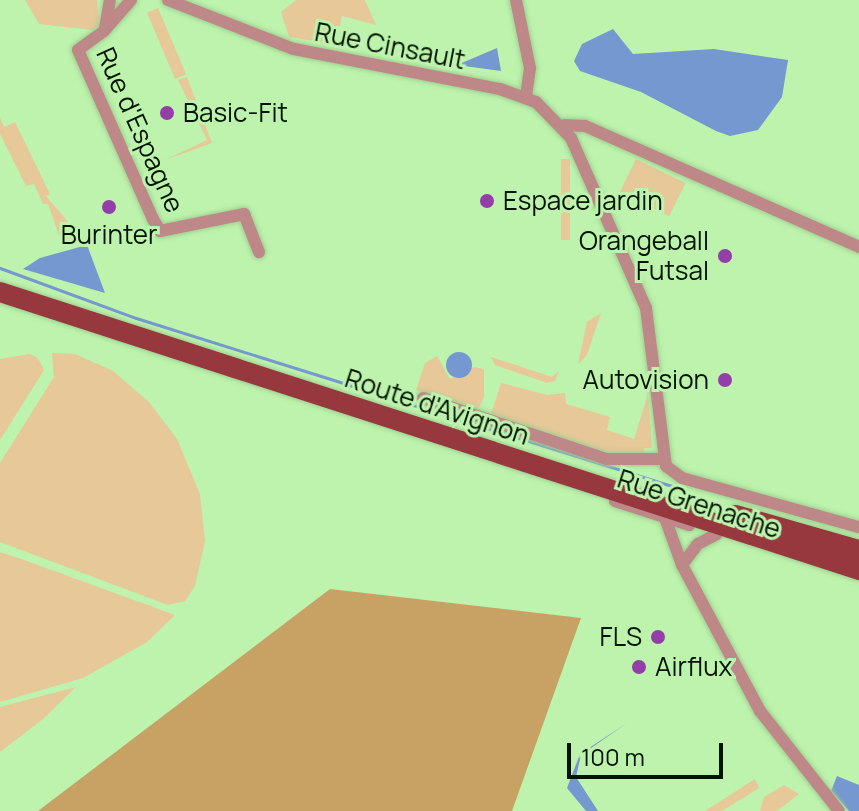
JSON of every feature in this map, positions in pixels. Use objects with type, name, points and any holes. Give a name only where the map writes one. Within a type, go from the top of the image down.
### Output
[{"type":"main road","name":"Route d'Avignon","points":[[0,278],[384,407],[859,550]]},
{"type":"main road","name":"Route d'Avignon","points":[[0,292],[859,570]]},
{"type":"street","name":"Rue d'Espagne","points":[[104,31],[110,0]]},
{"type":"street","name":"Rue d'Espagne","points":[[131,0],[104,31],[81,44],[79,56],[160,231],[244,214],[259,252]]},
{"type":"street","name":"Rue Cinsault","points":[[168,0],[294,49],[526,97],[564,125],[600,133],[859,247]]},
{"type":"street","points":[[516,0],[530,68],[526,97]]},
{"type":"street","points":[[564,125],[646,308],[664,459],[682,478],[859,527]]},
{"type":"street","points":[[571,138],[600,133]]},
{"type":"street","points":[[423,398],[606,459],[664,459]]},
{"type":"street","name":"Rue Grenache","points":[[528,464],[665,518],[859,580]]},
{"type":"street","points":[[665,518],[682,565],[760,711],[839,811]]},
{"type":"street","points":[[682,565],[698,544],[717,534]]},
{"type":"shaded area","points":[[25,0],[97,0],[100,24],[93,30],[39,24]]},
{"type":"shaded area","points":[[296,0],[365,0],[376,25],[342,16],[340,26],[329,26],[327,38],[340,45],[289,37],[281,12]]},
{"type":"shaded area","points":[[158,8],[186,74],[175,79],[147,13]]},
{"type":"shaded area","points":[[187,77],[212,143],[165,160],[207,140],[178,80]]},
{"type":"shaded area","points":[[0,118],[4,127],[15,122],[50,194],[46,196],[80,236],[62,244],[48,204],[43,204],[34,184],[26,186],[0,134]]},
{"type":"shaded area","points":[[561,159],[570,159],[570,240],[561,240]]},
{"type":"shaded area","points":[[636,159],[685,183],[669,216],[620,192]]},
{"type":"shaded area","points":[[601,313],[587,355],[578,364],[587,322]]},
{"type":"shaded area","points":[[52,353],[75,354],[113,371],[149,402],[177,439],[200,494],[205,541],[195,586],[185,601],[168,605],[0,542],[0,463],[54,377]]},
{"type":"shaded area","points":[[30,354],[38,358],[44,370],[0,440],[0,359]]},
{"type":"shaded area","points":[[437,356],[450,379],[474,367],[484,369],[484,397],[477,411],[416,390],[425,363]]},
{"type":"shaded area","points":[[491,357],[552,377],[559,371],[555,381],[547,383],[495,365]]},
{"type":"shaded area","points":[[501,383],[547,395],[565,393],[566,404],[610,417],[607,430],[634,439],[648,394],[652,448],[644,448],[644,454],[605,453],[502,419],[491,414]]},
{"type":"shaded area","points":[[0,552],[175,615],[147,642],[83,678],[0,702]]},
{"type":"shaded area","points":[[330,589],[581,618],[512,811],[38,811]]},
{"type":"shaded area","points":[[76,687],[43,719],[0,752],[0,707]]},
{"type":"shaded area","points":[[755,779],[759,788],[722,811],[705,811]]},
{"type":"shaded area","points":[[784,785],[799,794],[777,811],[760,811],[764,797]]},
{"type":"water","points":[[613,29],[633,54],[714,49],[788,60],[782,97],[758,130],[730,136],[716,131],[641,92],[580,71],[574,61],[582,44]]},
{"type":"water","points":[[497,48],[501,71],[457,65]]},
{"type":"water","points":[[87,245],[105,293],[23,269],[40,258]]},
{"type":"water","points":[[459,352],[468,356],[472,365],[468,374],[459,378],[450,374],[446,365],[450,356]]},
{"type":"water","points":[[627,723],[581,755],[576,777],[598,811],[586,811],[567,788],[580,754]]},
{"type":"water","points":[[837,776],[859,785],[859,811],[849,811],[831,791]]},
{"type":"waterway","points":[[0,268],[136,318],[675,487]]},
{"type":"place","name":"Basic-Fit","points":[[167,113]]},
{"type":"place","name":"Espace jardin","points":[[487,201]]},
{"type":"place","name":"Burinter","points":[[109,207]]},
{"type":"place","name":"Orangeball Futsal","points":[[725,256]]},
{"type":"place","name":"Autovision","points":[[725,380]]},
{"type":"place","name":"FLS","points":[[658,637]]},
{"type":"place","name":"Airflux","points":[[639,667]]}]
